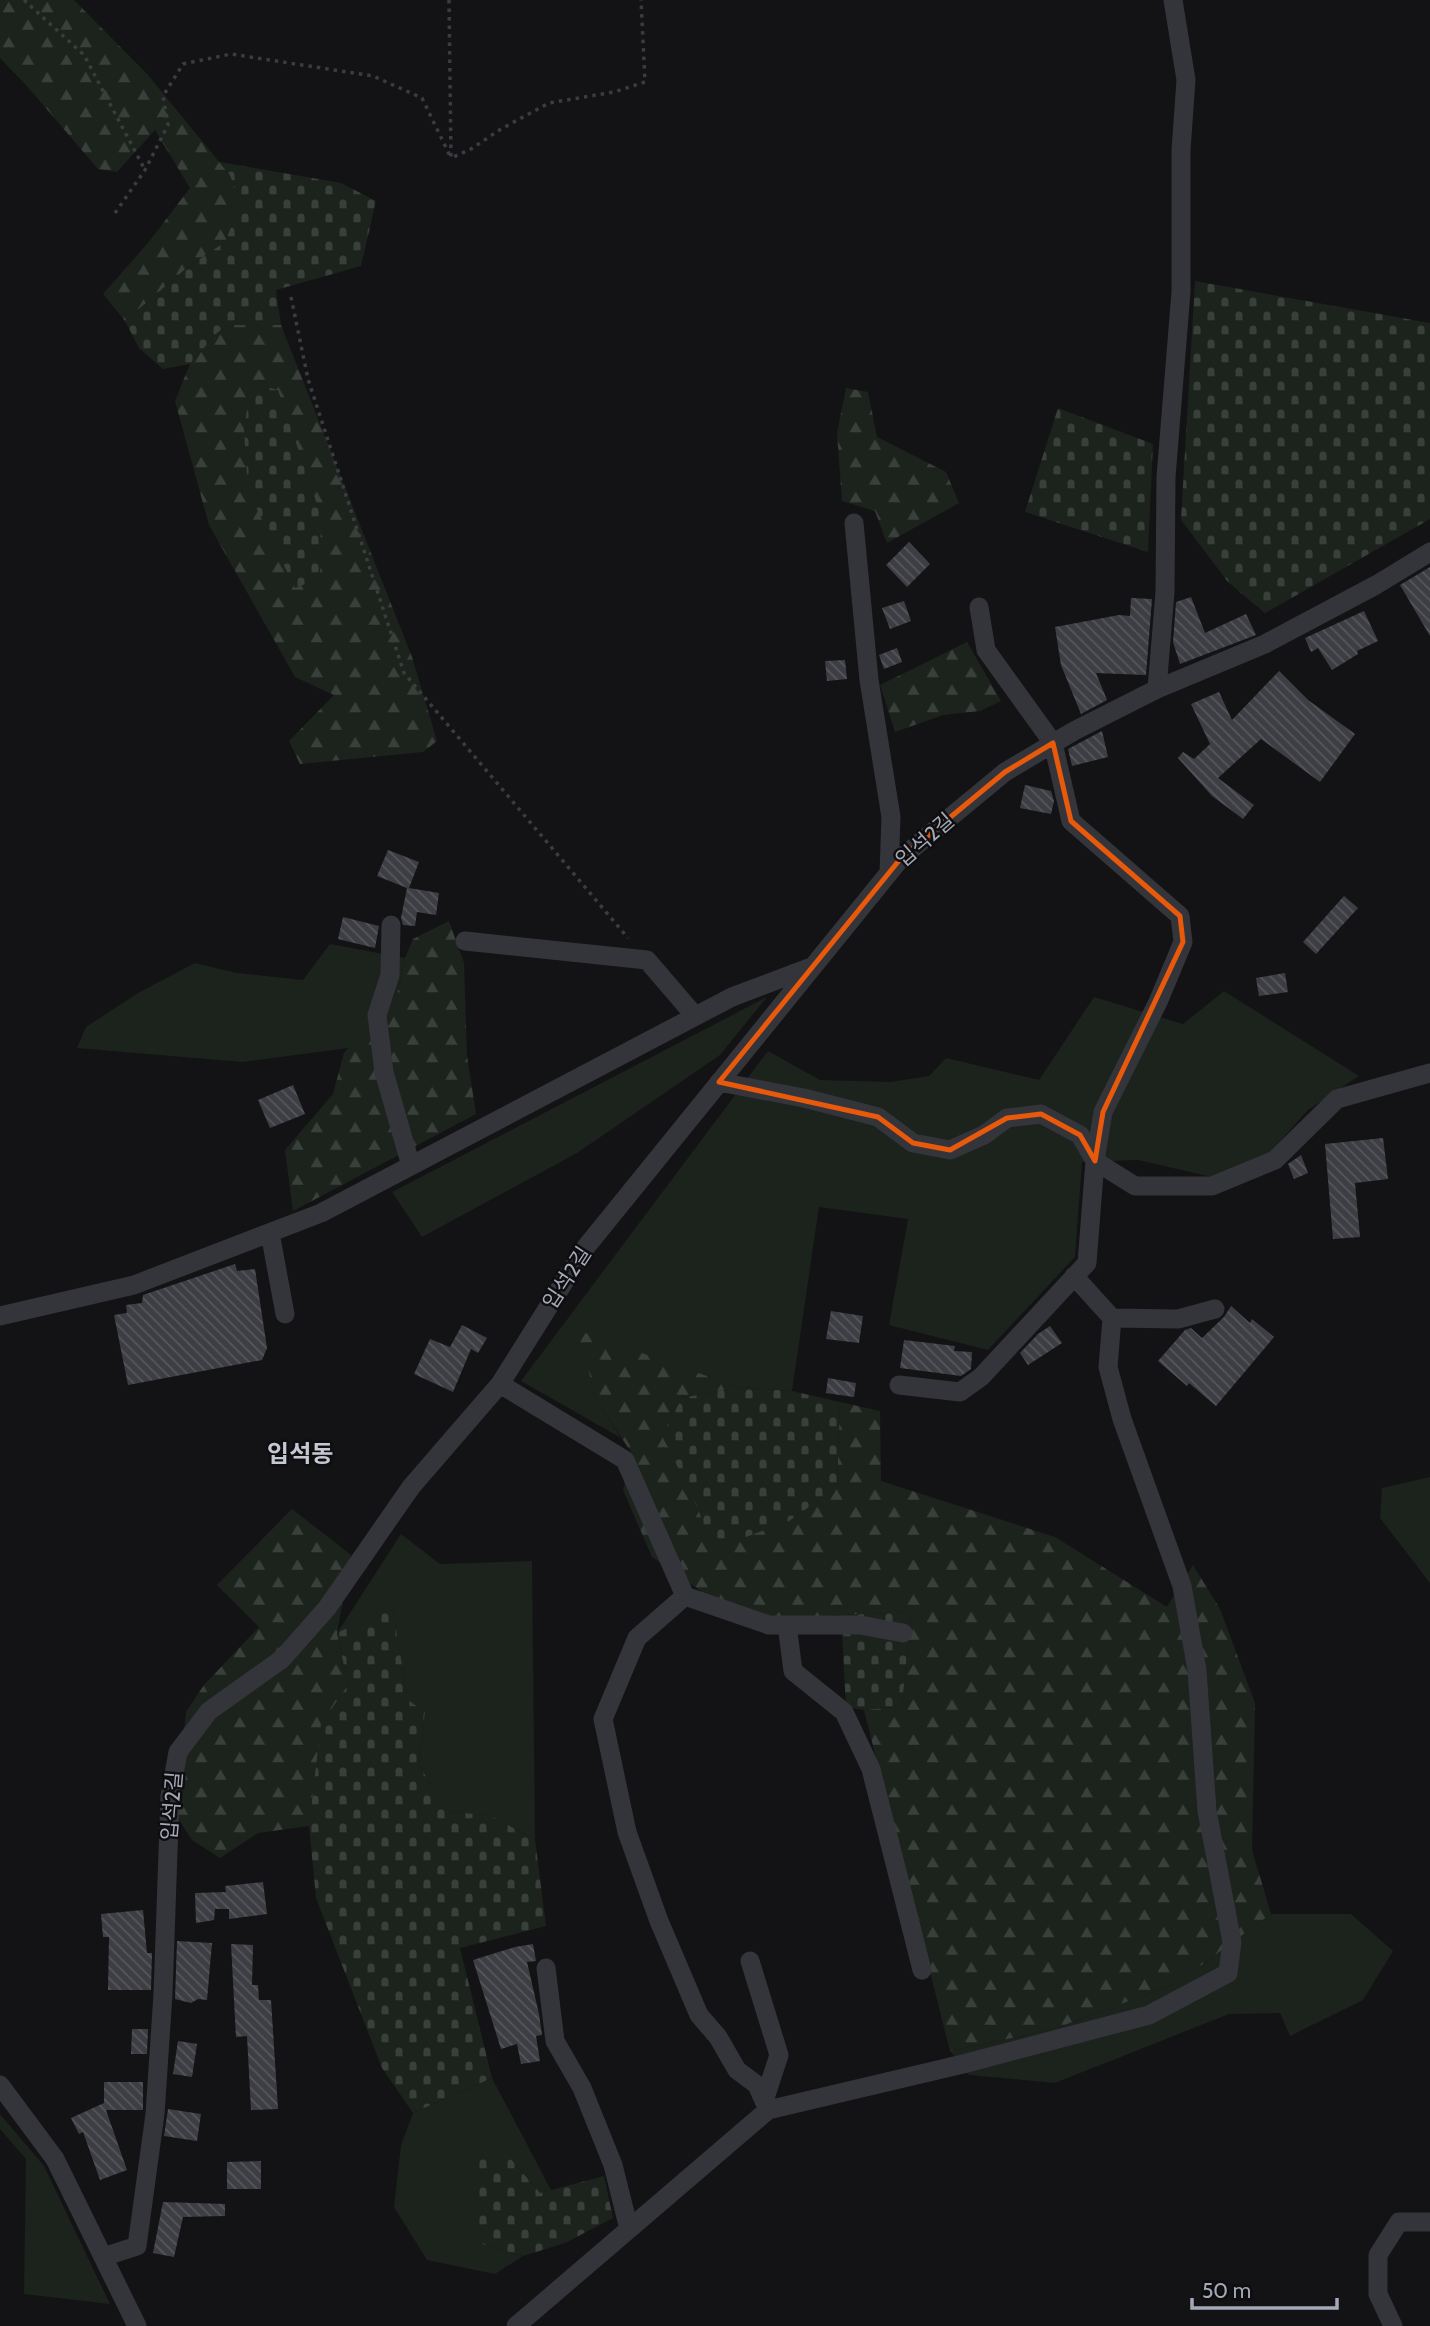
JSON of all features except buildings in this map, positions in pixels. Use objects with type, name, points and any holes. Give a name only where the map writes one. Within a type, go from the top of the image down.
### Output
[{"type":"street","points":[[1157,689],[1165,592],[1166,477],[1181,292],[1181,150],[1186,80],[1173,0]]},
{"type":"street","points":[[854,523],[869,680],[891,817],[888,873]]},
{"type":"street","name":"입석2길","points":[[103,2257],[137,2246],[155,2114],[163,1994],[170,1796],[178,1752],[209,1711],[282,1659],[327,1608],[411,1487],[500,1384],[586,1247],[901,858],[1005,772],[1053,743],[1157,689],[1265,644],[1376,585],[1430,552]]},
{"type":"street","points":[[899,1385],[960,1392],[981,1377],[1087,1263],[1095,1161],[1103,1112],[1158,1002],[1183,942],[1180,916],[1071,821],[1053,743],[986,650],[979,607]]},
{"type":"street","points":[[391,925],[390,975],[377,1015],[384,1072],[411,1166]]},
{"type":"street","points":[[465,941],[647,960],[695,1016]]},
{"type":"street","points":[[0,1316],[134,1285],[321,1213],[732,997],[811,968]]},
{"type":"street","points":[[719,1082],[804,1098],[878,1118],[913,1143],[950,1150],[984,1135],[1007,1118],[1041,1114],[1080,1135],[1095,1161],[1135,1186],[1212,1186],[1275,1160],[1337,1099],[1430,1073]]},
{"type":"street","points":[[270,1233],[285,1314]]},
{"type":"street","points":[[516,2326],[766,2106],[963,2064],[1149,2015],[1228,1973],[1232,1942],[1208,1811],[1195,1658],[1182,1586],[1122,1419],[1108,1367],[1112,1318],[1074,1276]]},
{"type":"street","points":[[1112,1318],[1178,1319],[1215,1310]]},
{"type":"street","points":[[500,1384],[625,1460],[685,1595],[769,1625],[860,1625],[903,1633]]},
{"type":"street","points":[[685,1595],[637,1639],[603,1719],[627,1832],[669,1944],[699,2015],[718,2037],[737,2070],[757,2085],[766,2106]]},
{"type":"street","points":[[787,1625],[793,1671],[844,1712],[871,1769],[922,1970]]},
{"type":"street","points":[[750,1961],[779,2055],[766,2106]]},
{"type":"street","points":[[546,1968],[555,2041],[582,2088],[613,2165],[629,2229]]},
{"type":"street","points":[[0,2085],[55,2159],[103,2257],[128,2321]]},
{"type":"street","points":[[1393,2326],[1378,2294],[1378,2255],[1399,2222],[1430,2222]]},
{"type":"path","points":[[24,0],[84,55],[145,170]]},
{"type":"path","points":[[449,0],[451,158]]},
{"type":"path","points":[[451,158],[549,103],[614,92],[645,82],[641,0]]},
{"type":"path","points":[[115,212],[145,170],[168,125],[163,96],[183,64],[231,54],[373,76],[422,98],[451,158]]},
{"type":"path","points":[[291,297],[308,379],[404,673],[647,960]]},
{"type":"highlighted area","points":[[1053,743],[1071,821],[1180,916],[1183,942],[1103,1112],[1095,1161],[1080,1135],[1041,1114],[1007,1118],[950,1150],[913,1143],[878,1117],[719,1082],[901,858],[1005,772]]},
{"type":"green space","points":[[0,0],[74,0],[148,75],[229,174],[242,200],[225,242],[188,267],[125,321],[103,294],[148,243],[190,188],[155,130],[117,172],[98,169],[0,58]]},
{"type":"green space","points":[[220,162],[341,183],[376,201],[361,266],[276,290],[281,325],[228,325],[217,333],[190,364],[163,369],[139,348],[125,321],[188,267],[225,242],[242,200]]},
{"type":"green space","points":[[1195,281],[1430,323],[1430,519],[1265,613],[1228,582],[1181,520]]},
{"type":"green space","points":[[228,325],[281,325],[412,657],[437,741],[423,752],[300,764],[289,741],[334,695],[295,677],[209,525],[175,401],[190,364],[217,333]]},
{"type":"green space","points":[[251,383],[278,390],[321,516],[320,578],[295,588],[248,491],[244,430]]},
{"type":"green space","points":[[846,388],[868,392],[877,437],[946,472],[959,503],[887,543],[875,511],[842,501],[837,433]]},
{"type":"green space","points":[[1058,408],[1153,444],[1148,552],[1025,512]]},
{"type":"green space","points":[[967,642],[1001,701],[980,711],[943,715],[895,732],[880,685]]},
{"type":"green space","points":[[449,921],[464,963],[467,1056],[476,1114],[293,1211],[285,1150],[333,1094],[344,1053],[398,991],[405,958],[413,939]]},
{"type":"green space","points":[[330,944],[405,958],[398,991],[349,1048],[242,1062],[77,1048],[86,1027],[138,993],[195,963],[237,973],[303,980]]},
{"type":"green space","points":[[1224,991],[1359,1076],[1308,1110],[1265,1158],[1212,1177],[1138,1160],[1082,1162],[1075,1257],[988,1350],[889,1325],[908,1219],[819,1207],[792,1391],[738,1387],[578,1331],[597,1401],[621,1438],[521,1381],[768,1051],[820,1080],[890,1082],[929,1076],[946,1058],[1039,1080],[1094,997],[1183,1024]]},
{"type":"green space","points":[[767,997],[720,1055],[577,1153],[422,1237],[392,1192]]},
{"type":"green space","points":[[577,1330],[738,1387],[682,1398],[837,1487],[840,1402],[880,1411],[881,1481],[1055,1537],[1167,1607],[1193,1565],[1220,1609],[1255,1703],[1252,1850],[1271,1914],[1177,1983],[1051,2030],[950,2051],[864,1710],[902,1706],[911,1612],[779,1618],[708,1596],[652,1557],[623,1490],[633,1455],[597,1401]]},
{"type":"green space","points":[[738,1387],[792,1391],[840,1402],[837,1487],[789,1521],[719,1547],[709,1537],[693,1497],[662,1436],[682,1398]]},
{"type":"green space","points":[[1430,1477],[1430,1583],[1380,1518],[1382,1488]]},
{"type":"green space","points":[[292,1509],[351,1555],[337,1633],[348,1685],[322,1724],[309,1826],[258,1833],[220,1858],[192,1840],[175,1814],[186,1712],[204,1685],[259,1627],[217,1585]]},
{"type":"green space","points":[[401,1534],[440,1564],[532,1561],[535,1840],[492,1816],[447,1811],[419,1765],[425,1712],[408,1701],[392,1607],[337,1633]]},
{"type":"green space","points":[[392,1606],[408,1700],[425,1712],[419,1765],[447,1811],[492,1816],[535,1840],[546,1926],[460,1948],[492,2078],[413,2113],[382,2068],[316,1898],[309,1826],[321,1724],[348,1685],[337,1633]]},
{"type":"green space","points":[[911,1612],[902,1706],[864,1710],[846,1707],[841,1615]]},
{"type":"green space","points":[[1271,1914],[1351,1914],[1393,1951],[1363,2000],[1290,2036],[1280,2013],[1229,2014],[1055,2083],[969,2075],[950,2051],[1051,2030],[1177,1983]]},
{"type":"green space","points":[[492,2078],[551,2190],[540,2193],[510,2158],[478,2243],[523,2256],[495,2274],[427,2260],[394,2207],[401,2145],[413,2113]]},
{"type":"green space","points":[[0,2114],[44,2166],[110,2304],[24,2294],[26,2159],[0,2129]]},
{"type":"green space","points":[[478,2158],[510,2158],[540,2193],[604,2176],[613,2218],[565,2243],[523,2256],[478,2243]]},
{"type":"district","name":"입석동","points":[[300,1454]]}]
